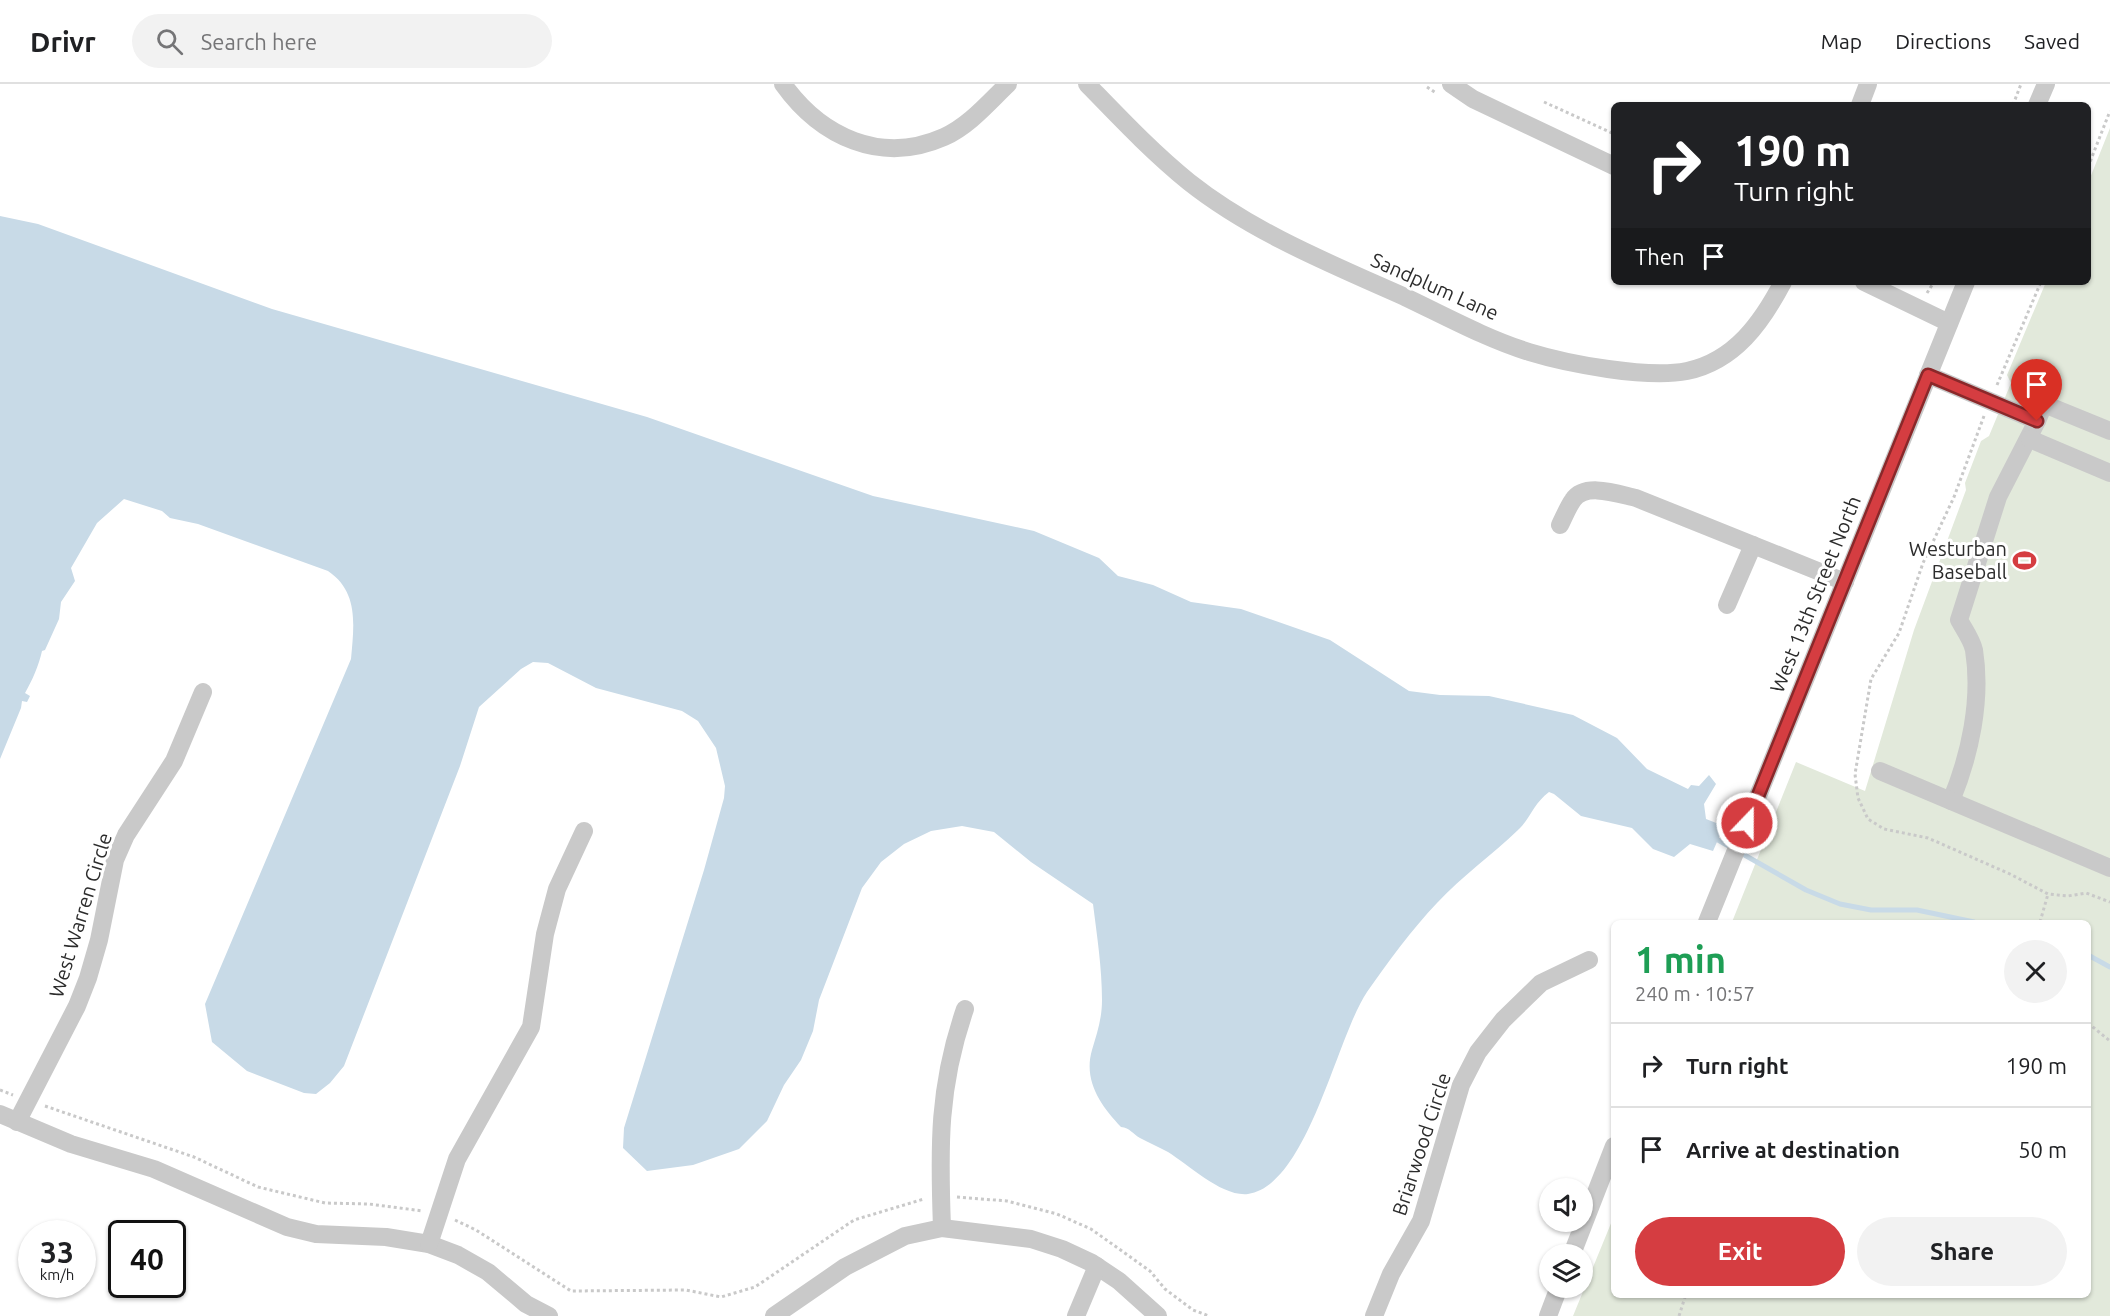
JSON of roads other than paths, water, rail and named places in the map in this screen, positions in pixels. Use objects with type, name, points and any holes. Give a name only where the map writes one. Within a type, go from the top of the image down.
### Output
[{"type":"street","points":[[783,84],[814,120],[836,135],[865,145],[887,147],[920,145],[946,136],[969,121],[1008,84]]},
{"type":"street","name":"Sandplum Lane","points":[[1087,84],[1143,142],[1190,183],[1244,218],[1300,249],[1530,352],[1630,371],[1687,371],[1709,363],[1752,333],[1766,315],[1781,285]]},
{"type":"street","points":[[1451,84],[1473,99],[1611,165]]},
{"type":"street","points":[[1861,102],[1868,84]]},
{"type":"street","points":[[2038,102],[2046,84]]},
{"type":"street","points":[[1870,285],[1949,323]]},
{"type":"street","name":"West 13th Street North","points":[[1708,920],[1965,285]]},
{"type":"street","points":[[1928,375],[2037,421]]},
{"type":"street","points":[[1951,801],[1962,774],[1976,693],[1973,647],[1959,620],[1998,497],[2030,439],[2044,404],[2110,431]]},
{"type":"street","points":[[2030,439],[2110,473]]},
{"type":"street","points":[[1560,525],[1574,497],[1586,490],[1609,492],[1636,498],[1845,582]]},
{"type":"street","points":[[1727,605],[1753,545]]},
{"type":"street","name":"West Warren Circle","points":[[17,1122],[77,1006],[88,978],[99,940],[115,860],[126,835],[174,761],[203,692]]},
{"type":"street","points":[[1880,771],[2110,868]]},
{"type":"street","points":[[429,1244],[457,1159],[531,1027],[545,934],[557,889],[584,831]]},
{"type":"street","name":"Briarwood Circle","points":[[1374,1316],[1391,1274],[1421,1221],[1461,1086],[1478,1052],[1503,1020],[1541,983],[1589,960]]},
{"type":"street","points":[[942,1228],[940,1118],[954,1042],[965,1009]]},
{"type":"street","points":[[0,1114],[71,1144],[154,1169],[287,1227],[316,1234],[386,1237],[429,1244],[458,1255],[488,1272],[544,1315]]},
{"type":"street","points":[[1576,1244],[1611,1154]]},
{"type":"street","points":[[774,1316],[798,1309],[845,1267],[895,1241],[942,1228],[1031,1239],[1062,1249],[1097,1266],[1119,1281],[1158,1316]]},
{"type":"street","points":[[1076,1316],[1097,1266]]},
{"type":"street","points":[[1548,1316],[1555,1298]]},
{"type":"water","points":[[0,216],[38,224],[272,309],[647,417],[873,496],[1034,531],[1099,558],[1118,576],[1153,585],[1191,602],[1241,609],[1330,640],[1409,691],[1440,695],[1489,696],[1573,715],[1617,738],[1647,769],[1688,789],[1691,785],[1699,786],[1709,775],[1716,784],[1704,804],[1706,819],[1724,826],[1713,851],[1690,844],[1674,857],[1653,849],[1632,828],[1581,816],[1549,792],[1539,801],[1518,830],[1437,903],[1392,958],[1367,992],[1355,1014],[1318,1107],[1304,1138],[1288,1165],[1269,1185],[1248,1194],[1227,1191],[1168,1152],[1121,1127],[1101,1102],[1090,1072],[1090,1061],[1100,1020],[1102,1000],[1093,904],[1031,862],[994,832],[962,826],[931,831],[904,844],[881,862],[862,888],[819,1000],[813,1031],[801,1060],[784,1085],[767,1121],[739,1149],[693,1165],[647,1171],[623,1148],[624,1128],[704,870],[724,798],[725,786],[716,748],[698,721],[682,711],[596,688],[548,663],[533,662],[521,669],[479,707],[460,766],[344,1066],[330,1083],[316,1094],[304,1093],[247,1071],[212,1042],[205,1004],[351,659],[353,622],[350,599],[338,579],[328,571],[198,524],[170,518],[162,511],[124,499],[97,523],[71,568],[75,581],[61,602],[59,619],[45,650],[42,651],[25,693],[30,696],[27,702],[22,701],[0,759]]},
{"type":"waterway","points":[[1718,840],[1806,890],[1840,904],[1871,910],[1917,910],[1964,920]]},
{"type":"waterway","points":[[2091,957],[2110,967]]},
{"type":"place","name":"Westurban Baseball","points":[[2025,560]]}]
